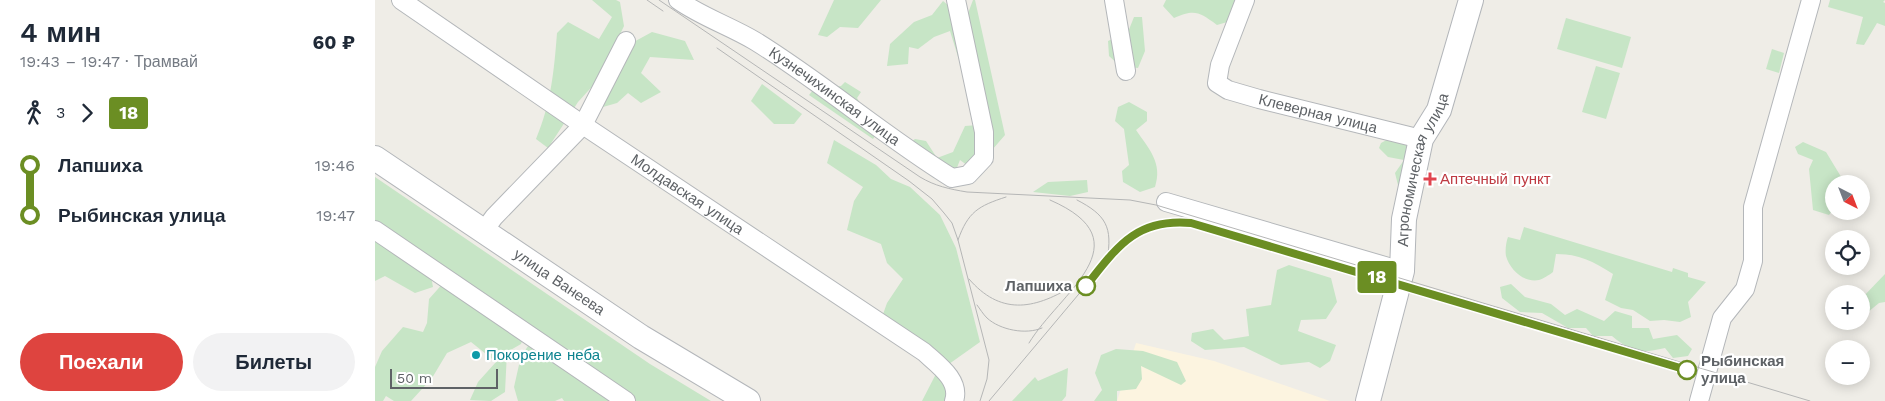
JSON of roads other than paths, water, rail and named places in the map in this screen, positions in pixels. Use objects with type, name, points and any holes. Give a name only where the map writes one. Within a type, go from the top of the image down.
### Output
[{"type":"main road","name":"Агрономическая улица","points":[[1373,400],[1402,271],[1404,219],[1421,139],[1439,110],[1471,0]]},
{"type":"main road","name":"улица Ванеева","points":[[375,158],[641,337],[748,401]]},
{"type":"street","name":"Молдавская улица","points":[[401,0],[583,125],[924,352],[949,375],[956,395],[953,401]]},
{"type":"street","name":"Кузнечихинская улица","points":[[678,0],[690,9],[754,41],[926,162],[953,178],[967,175],[984,158],[984,132],[955,0]]},
{"type":"street","points":[[1114,0],[1126,71]]},
{"type":"street","name":"Клеверная улица","points":[[1245,0],[1220,65],[1217,83],[1227,90],[1259,99],[1421,139]]},
{"type":"street","points":[[1699,401],[1722,318],[1745,289],[1753,261],[1753,207],[1811,0]]},
{"type":"street","points":[[483,232],[494,217],[583,125],[626,41]]},
{"type":"street","points":[[1166,202],[1402,271]]},
{"type":"street","points":[[375,230],[626,401]]},
{"type":"tram line","points":[[647,0],[663,11]]},
{"type":"tram line","points":[[659,0],[920,177],[937,185],[967,192],[1130,200],[1156,205],[1810,401]]},
{"type":"tram line","points":[[717,48],[909,181],[932,199],[952,223],[989,360],[987,379],[980,401]]},
{"type":"tram line","points":[[958,240],[970,216],[975,211],[1006,197]]},
{"type":"tram line","points":[[1029,343],[1042,324],[1074,287],[1087,268],[1094,251],[1092,233],[1078,216],[1050,200]]},
{"type":"tram line","points":[[1077,200],[1095,211],[1105,223],[1109,239],[1107,260]]},
{"type":"tram line","points":[[989,401],[1120,245],[1139,232],[1158,224],[1179,222],[1202,226]]},
{"type":"tram line","name":"18","points":[[1086,286],[1120,245],[1134,234],[1159,224],[1191,223],[1687,370]]},
{"type":"tram line","points":[[969,279],[981,291],[993,299],[1017,305],[1043,301],[1071,287]]},
{"type":"tram line","points":[[977,305],[987,318],[999,326],[1021,331],[1042,328]]},
{"type":"place","name":"Аптечный пункт","points":[[1430,179]]},
{"type":"place","name":"Лапшиха","points":[[1086,286]]},
{"type":"place","name":"Покорение неба","points":[[476,355]]},
{"type":"place","name":"Рыбинская улица","points":[[1687,370]]}]
